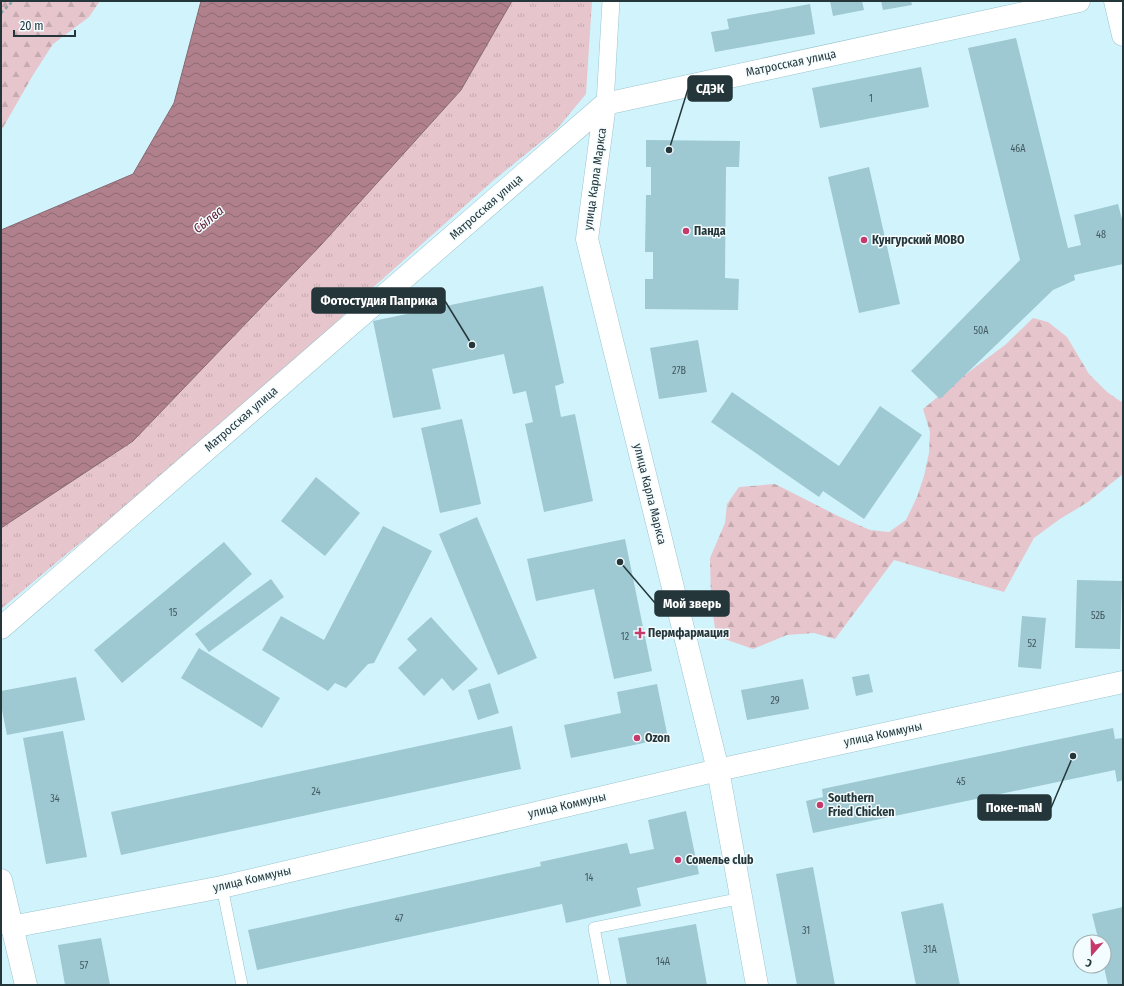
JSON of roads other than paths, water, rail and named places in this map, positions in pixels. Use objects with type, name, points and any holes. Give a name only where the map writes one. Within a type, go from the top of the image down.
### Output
[{"type":"street","name":"улица Карла Маркса","points":[[611,1],[605,104],[587,239],[718,770],[758,985]]},
{"type":"street","name":"Матросская улица","points":[[1,628],[605,104],[1079,1]]},
{"type":"street","points":[[1115,1],[1123,35]]},
{"type":"street","name":"улица Коммуны","points":[[11,927],[222,887],[718,770],[1123,682]]},
{"type":"street","points":[[1,880],[26,985]]},
{"type":"lane","points":[[222,887],[242,985]]},
{"type":"lane","points":[[605,985],[594,928],[742,898]]},
{"type":"water","name":"Сы́лва","points":[[201,1],[512,1],[461,90],[321,245],[133,441],[1,528],[1,230],[133,174],[174,103]]},
{"type":"place","name":"СДЭК","points":[[669,150]]},
{"type":"place","name":"Панда","points":[[686,231]]},
{"type":"place","name":"Кунгурский МОВО","points":[[864,240]]},
{"type":"place","name":"Фотостудия Паприка","points":[[472,345]]},
{"type":"place","name":"Мой зверь","points":[[620,562]]},
{"type":"place","name":"Пермфармация","points":[[640,633]]},
{"type":"place","name":"Ozon","points":[[637,738]]},
{"type":"place","name":"Поке-maN","points":[[1073,756]]},
{"type":"place","name":"Southern Fried Chicken","points":[[820,805]]},
{"type":"place","name":"Сомелье club","points":[[678,860]]}]
